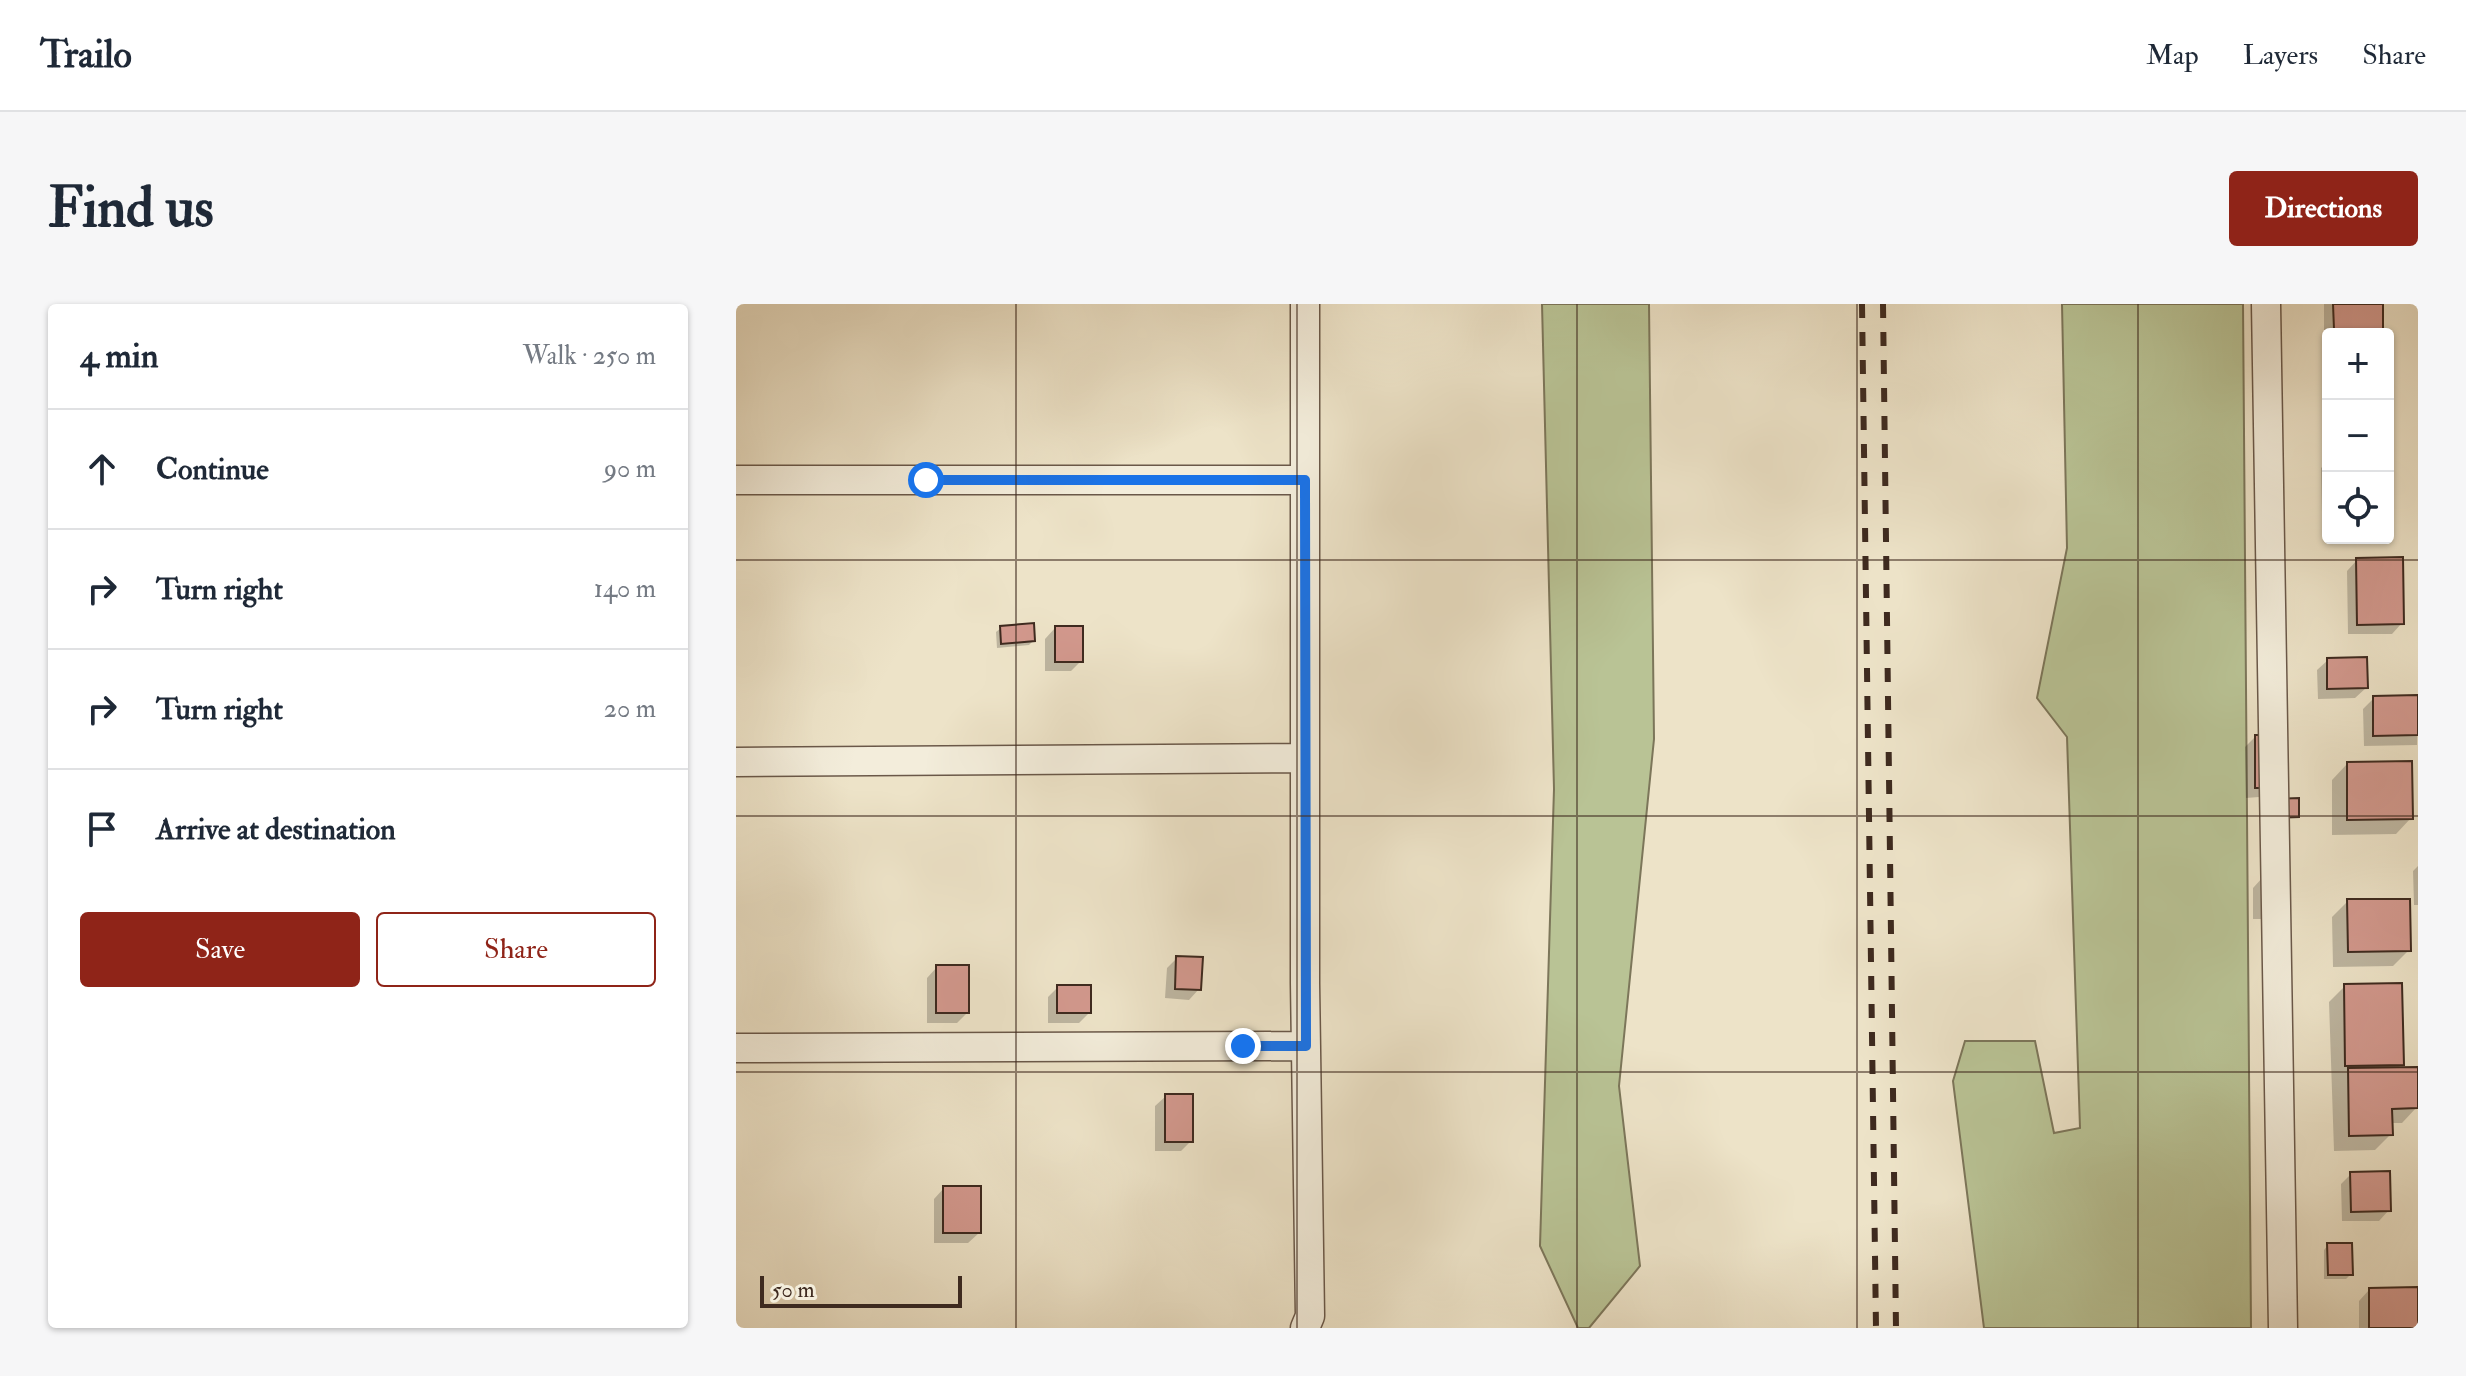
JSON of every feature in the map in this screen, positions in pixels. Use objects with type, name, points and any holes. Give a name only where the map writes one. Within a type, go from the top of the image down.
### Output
[{"type":"lane","points":[[1305,304],[1306,1046],[1310,1316],[1305,1328]]},
{"type":"lane","points":[[2266,304],[2283,1328]]},
{"type":"lane","points":[[736,480],[1305,480]]},
{"type":"lane","points":[[736,762],[1305,758]]},
{"type":"lane","points":[[736,1048],[1306,1046]]},
{"type":"green space","points":[[1542,304],[1649,304],[1654,739],[1619,1086],[1640,1266],[1589,1328],[1578,1328],[1540,1246],[1554,789]]},
{"type":"green space","points":[[2062,304],[2243,304],[2251,1328],[1984,1328],[1953,1081],[1965,1041],[2035,1041],[2054,1133],[2080,1128],[2067,737],[2037,698],[2067,548]]},
{"type":"building","points":[[2333,304],[2383,304],[2383,328],[2334,328]]},
{"type":"building","points":[[2403,557],[2404,624],[2357,625],[2356,558]]},
{"type":"building","points":[[1034,623],[1035,641],[1001,644],[1000,626]]},
{"type":"building","points":[[1055,626],[1083,626],[1083,662],[1055,662]]},
{"type":"building","points":[[2367,657],[2368,688],[2327,689],[2327,658]]},
{"type":"building","points":[[2418,695],[2418,735],[2373,736],[2373,696]]},
{"type":"building","points":[[2255,735],[2271,735],[2272,788],[2255,788]]},
{"type":"building","points":[[2412,761],[2413,819],[2347,820],[2347,762]]},
{"type":"building","points":[[2299,798],[2299,817],[2276,818],[2275,799]]},
{"type":"building","points":[[2347,899],[2410,899],[2411,951],[2348,952]]},
{"type":"building","points":[[1176,956],[1203,957],[1201,990],[1175,989]]},
{"type":"building","points":[[936,965],[969,965],[969,1013],[936,1013]]},
{"type":"building","points":[[2402,983],[2404,1065],[2345,1066],[2344,984]]},
{"type":"building","points":[[1057,985],[1091,985],[1091,1013],[1057,1013]]},
{"type":"building","points":[[2418,1067],[2418,1108],[2392,1109],[2393,1135],[2349,1136],[2348,1068]]},
{"type":"building","points":[[1165,1094],[1193,1094],[1193,1142],[1165,1142]]},
{"type":"building","points":[[2390,1171],[2391,1211],[2351,1212],[2350,1172]]},
{"type":"building","points":[[943,1186],[981,1186],[981,1233],[943,1233]]},
{"type":"building","points":[[2327,1243],[2352,1243],[2353,1275],[2328,1275]]},
{"type":"building","points":[[2418,1287],[2418,1328],[2369,1328],[2369,1288]]},
{"type":"railway","points":[[1862,304],[1876,1328]]},
{"type":"railway","points":[[1883,304],[1896,1328]]},
{"type":"route","points":[[926,480],[1305,480],[1306,1046],[1243,1046]]}]
